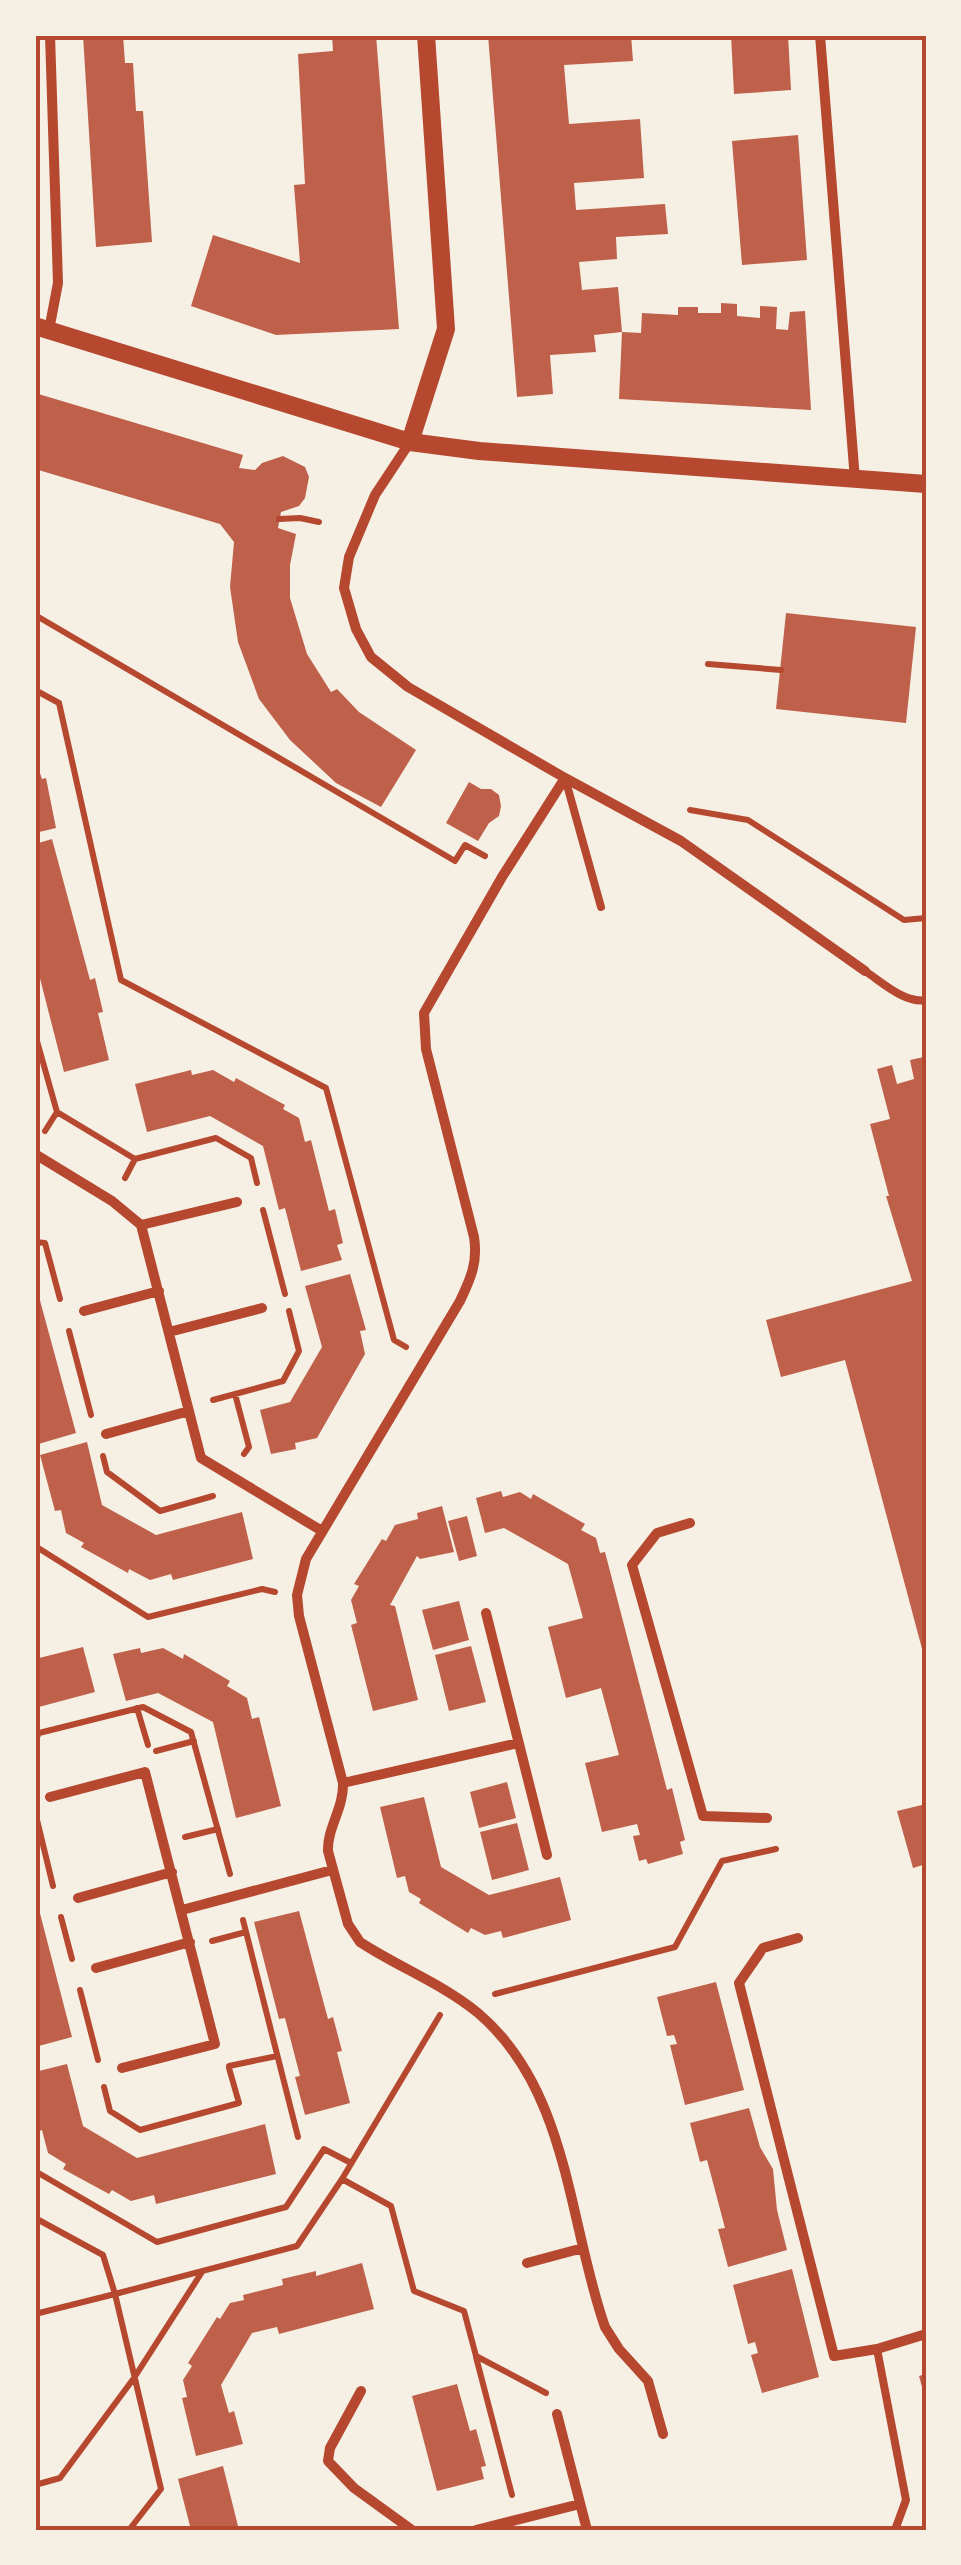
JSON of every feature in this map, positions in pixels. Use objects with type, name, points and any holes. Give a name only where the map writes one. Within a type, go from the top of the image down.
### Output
[{"type":"street","points":[[50,35],[58,284],[42,328],[410,442],[478,451],[926,484]]},
{"type":"street","points":[[426,35],[446,329],[410,442],[375,495],[349,557],[344,588],[356,629],[371,657],[408,687],[680,841],[864,971]]},
{"type":"street","points":[[820,35],[855,480]]},
{"type":"street","points":[[564,778],[424,1013],[426,1050],[477,1257],[460,1300],[306,1559],[296,1595],[343,1784],[344,1798],[328,1842],[348,1924],[360,1942],[477,2012],[515,2052],[540,2094],[605,2327],[648,2381],[663,2434]]},
{"type":"street","points":[[35,1154],[112,1201],[141,1225],[202,1458],[322,1531]]},
{"type":"street","points":[[141,1225],[237,1202]]},
{"type":"street","points":[[84,1311],[158,1291]]},
{"type":"street","points":[[169,1332],[262,1308]]},
{"type":"street","points":[[106,1434],[189,1409]]},
{"type":"street","points":[[690,1523],[657,1533],[632,1566],[703,1816],[768,1818]]},
{"type":"street","points":[[486,1613],[547,1855]]},
{"type":"street","points":[[343,1784],[518,1743]]},
{"type":"street","points":[[50,1797],[146,1772],[215,2044],[122,2068]]},
{"type":"street","points":[[182,1910],[332,1870]]},
{"type":"street","points":[[78,1898],[172,1872]]},
{"type":"street","points":[[798,1938],[763,1948],[738,1983],[834,2356],[877,2349],[926,2334]]},
{"type":"street","points":[[96,1968],[190,1942]]},
{"type":"street","points":[[527,2263],[582,2248]]},
{"type":"street","points":[[361,2390],[330,2448],[328,2462],[354,2488],[412,2530]]},
{"type":"street","points":[[558,2414],[587,2530]]},
{"type":"street","points":[[476,2530],[580,2504]]},
{"type":"lane","points":[[564,778],[602,907]]},
{"type":"lane","points":[[864,971],[918,1002],[926,1000]]},
{"type":"lane","points":[[877,2349],[906,2500],[895,2530]]},
{"type":"path","points":[[279,519],[319,522]]},
{"type":"path","points":[[35,616],[455,861],[465,844],[486,857]]},
{"type":"path","points":[[708,664],[781,670]]},
{"type":"path","points":[[35,690],[59,703],[122,980],[326,1088],[394,1340],[424,1359]]},
{"type":"path","points":[[690,810],[748,820],[904,920],[926,918]]},
{"type":"path","points":[[35,1034],[57,1112],[135,1159],[216,1138],[250,1158],[298,1351],[283,1382],[189,1409]]},
{"type":"path","points":[[42,1135],[57,1112]]},
{"type":"path","points":[[112,1201],[135,1159]]},
{"type":"path","points":[[35,1242],[45,1242],[64,1312]]},
{"type":"path","points":[[67,1326],[92,1416]]},
{"type":"path","points":[[230,1476],[249,1447],[234,1394]]},
{"type":"path","points":[[101,1450],[107,1472],[160,1511],[206,1498]]},
{"type":"path","points":[[35,1546],[148,1617],[262,1589],[296,1595]]},
{"type":"path","points":[[35,1741],[39,1733],[143,1706],[192,1732],[236,1896]]},
{"type":"path","points":[[137,1708],[150,1753],[146,1772]]},
{"type":"path","points":[[178,1745],[194,1741]]},
{"type":"path","points":[[197,1834],[218,1828]]},
{"type":"path","points":[[477,2012],[491,1995],[675,1947],[722,1861],[776,1850]]},
{"type":"path","points":[[224,1938],[246,1932],[298,2136]]},
{"type":"path","points":[[39,2313],[297,2246],[431,2030]]},
{"type":"path","points":[[264,2059],[278,2056]]},
{"type":"path","points":[[178,2120],[238,2103],[229,2068]]},
{"type":"path","points":[[35,2171],[157,2242],[286,2206],[324,2148],[351,2163]]},
{"type":"path","points":[[342,2179],[391,2206],[414,2291],[464,2311],[518,2520]]},
{"type":"path","points":[[35,2218],[103,2254],[161,2489],[129,2530]]},
{"type":"path","points":[[35,2485],[60,2478],[134,2378],[202,2271]]},
{"type":"path","points":[[476,2356],[553,2396],[558,2414]]},
{"type":"building","points":[[83,35],[123,35],[125,63],[133,63],[136,111],[143,111],[152,242],[96,247]]},
{"type":"building","points":[[332,35],[376,35],[399,329],[276,335],[191,306],[213,235],[300,263],[294,185],[305,184],[298,54],[333,51]]},
{"type":"building","points":[[488,35],[631,35],[633,61],[564,65],[569,124],[640,119],[644,178],[574,183],[576,210],[665,204],[668,234],[616,237],[617,259],[579,262],[582,290],[618,287],[622,332],[594,335],[596,352],[550,355],[553,394],[517,397]]},
{"type":"building","points":[[731,35],[788,35],[791,90],[734,94]]},
{"type":"building","points":[[798,135],[807,260],[742,265],[732,141]]},
{"type":"building","points":[[721,303],[737,304],[737,316],[760,318],[760,306],[777,307],[776,329],[788,330],[790,312],[805,311],[811,410],[619,399],[622,332],[641,333],[642,313],[678,315],[678,307],[698,307],[698,313],[721,313]]},
{"type":"building","points":[[35,393],[243,455],[239,468],[255,470],[262,463],[283,456],[305,467],[309,477],[305,498],[299,506],[281,512],[278,528],[296,534],[290,565],[290,598],[307,654],[331,692],[337,689],[359,712],[416,750],[381,807],[336,783],[290,740],[259,699],[238,642],[230,587],[234,542],[220,524],[35,469]]},
{"type":"building","points":[[786,613],[916,627],[906,723],[776,709]]},
{"type":"building","points":[[35,758],[42,779],[46,778],[56,828],[35,833]]},
{"type":"building","points":[[469,782],[499,795],[501,806],[499,816],[489,823],[478,841],[446,823]]},
{"type":"building","points":[[52,839],[90,980],[95,978],[109,1060],[64,1072],[35,959],[35,844]]},
{"type":"building","points":[[924,1057],[925,1660],[845,1360],[781,1377],[766,1320],[912,1281],[886,1196],[870,1124],[890,1119],[877,1069],[892,1065],[897,1084],[914,1079],[910,1060]]},
{"type":"building","points":[[191,1070],[192,1075],[213,1070],[234,1082],[236,1078],[285,1105],[283,1109],[299,1118],[305,1142],[311,1140],[329,1211],[335,1209],[343,1243],[337,1245],[342,1260],[301,1271],[285,1208],[279,1210],[263,1146],[210,1116],[147,1132],[135,1084]]},
{"type":"building","points":[[350,1274],[366,1330],[360,1331],[365,1354],[317,1438],[295,1443],[296,1449],[271,1454],[260,1410],[290,1402],[322,1347],[305,1286]]},
{"type":"building","points":[[35,1282],[76,1433],[35,1445]]},
{"type":"building","points":[[87,1442],[102,1505],[156,1535],[242,1512],[253,1559],[173,1580],[171,1574],[150,1580],[129,1569],[128,1573],[81,1547],[84,1543],[66,1533],[61,1510],[55,1511],[40,1455]]},
{"type":"building","points":[[501,1491],[503,1497],[520,1492],[531,1499],[533,1494],[585,1524],[581,1530],[596,1538],[600,1553],[605,1552],[667,1790],[672,1788],[685,1840],[680,1842],[683,1854],[648,1864],[646,1859],[639,1861],[633,1836],[640,1835],[637,1824],[602,1832],[585,1763],[619,1755],[601,1688],[566,1698],[548,1627],[583,1618],[568,1564],[504,1528],[485,1533],[476,1498]]},
{"type":"building","points":[[442,1506],[454,1552],[420,1559],[417,1556],[390,1605],[395,1606],[418,1700],[373,1711],[351,1625],[357,1623],[351,1600],[359,1586],[354,1584],[395,1525],[418,1519],[417,1513]]},
{"type":"building","points":[[467,1516],[477,1556],[459,1561],[448,1521]]},
{"type":"building","points":[[459,1601],[469,1640],[433,1650],[422,1610]]},
{"type":"building","points":[[471,1646],[486,1702],[449,1711],[435,1655]]},
{"type":"building","points":[[83,1647],[95,1692],[35,1708],[35,1659]]},
{"type":"building","points":[[140,1648],[141,1653],[163,1648],[183,1659],[184,1654],[230,1681],[227,1686],[247,1698],[252,1719],[259,1717],[281,1806],[236,1818],[213,1722],[158,1693],[126,1701],[113,1654]]},
{"type":"building","points":[[507,1782],[516,1818],[479,1828],[470,1792]]},
{"type":"building","points":[[424,1797],[441,1867],[489,1895],[560,1877],[571,1920],[503,1938],[501,1931],[485,1935],[471,1928],[468,1933],[419,1903],[421,1899],[409,1892],[405,1876],[397,1878],[380,1807]]},
{"type":"building","points":[[926,1804],[926,1864],[913,1868],[897,1811]]},
{"type":"building","points":[[517,1823],[529,1870],[492,1880],[480,1832]]},
{"type":"building","points":[[35,1894],[72,2037],[35,2047]]},
{"type":"building","points":[[299,1911],[328,2019],[333,2017],[350,2103],[305,2115],[285,2018],[279,2019],[254,1922]]},
{"type":"building","points":[[716,1982],[744,2090],[685,2105],[670,2045],[677,2044],[674,2035],[667,2036],[657,1997]]},
{"type":"building","points":[[67,2064],[83,2126],[137,2158],[265,2124],[276,2174],[156,2204],[154,2195],[131,2201],[112,2190],[109,2194],[63,2169],[66,2164],[48,2153],[42,2130],[35,2133],[35,2072]]},
{"type":"building","points":[[749,2108],[760,2147],[773,2169],[777,2210],[787,2250],[728,2267],[718,2229],[725,2228],[707,2160],[700,2162],[690,2123]]},
{"type":"building","points":[[362,2263],[374,2309],[279,2334],[277,2327],[252,2333],[221,2385],[229,2413],[234,2411],[243,2444],[196,2456],[182,2398],[187,2397],[183,2380],[192,2366],[188,2363],[217,2317],[220,2319],[230,2303],[244,2300],[243,2295],[283,2285],[282,2279],[316,2271],[316,2276]]},
{"type":"building","points":[[792,2269],[819,2377],[762,2393],[751,2355],[758,2353],[755,2342],[748,2344],[733,2285]]},
{"type":"building","points":[[926,2374],[926,2398],[925,2398],[919,2376]]},
{"type":"building","points":[[457,2384],[470,2431],[476,2429],[486,2466],[481,2467],[484,2479],[437,2491],[412,2396]]},
{"type":"building","points":[[223,2466],[239,2530],[191,2530],[178,2479]]}]
